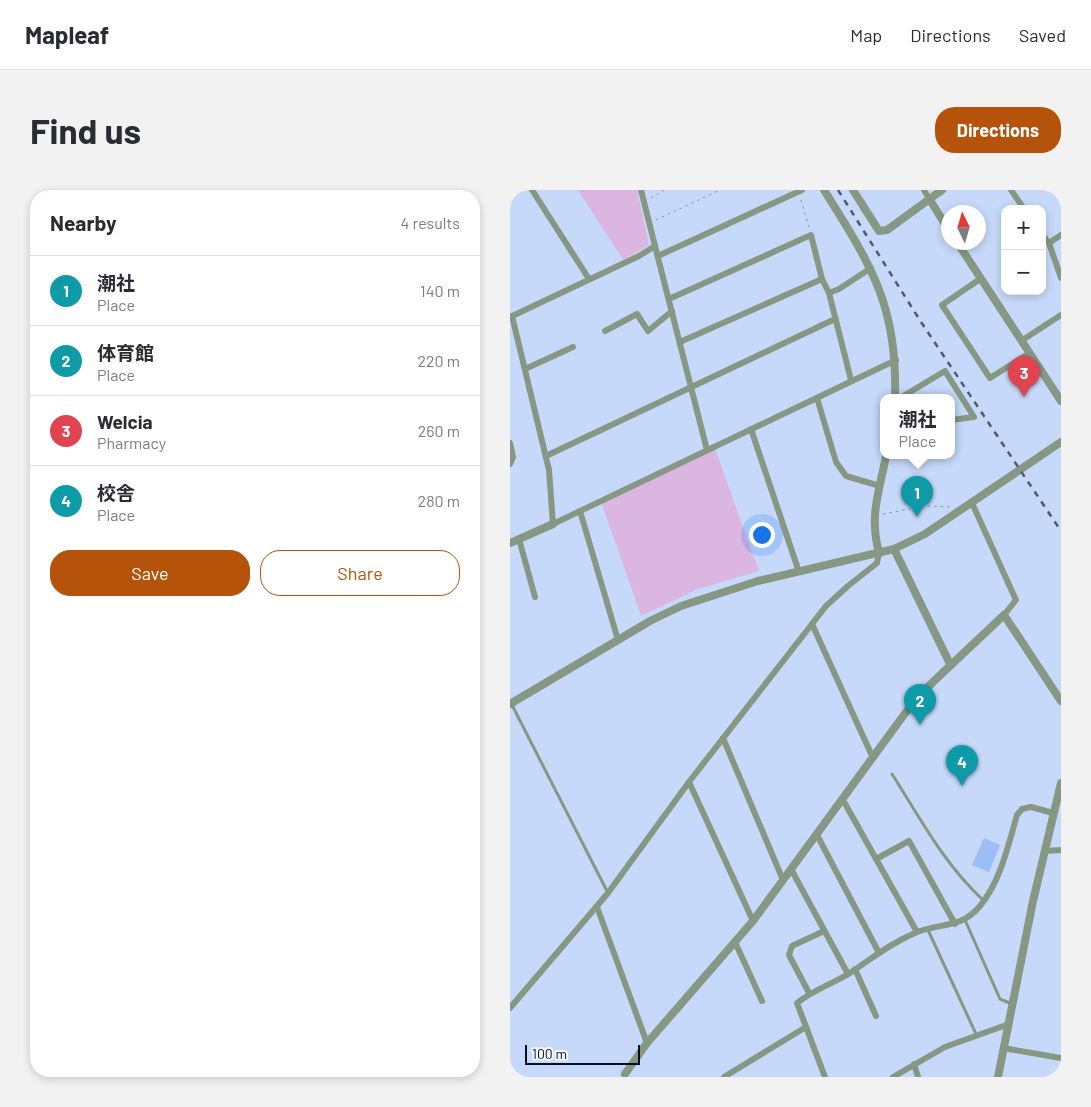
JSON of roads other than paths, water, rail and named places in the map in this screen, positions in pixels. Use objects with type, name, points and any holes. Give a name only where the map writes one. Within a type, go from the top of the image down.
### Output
[{"type":"street","points":[[532,190],[589,279]]},
{"type":"street","points":[[641,190],[707,450]]},
{"type":"street","points":[[824,190],[871,268],[883,296],[896,360],[895,394]]},
{"type":"street","points":[[853,190],[879,231],[887,230],[942,190]]},
{"type":"street","points":[[924,190],[941,218]]},
{"type":"street","points":[[1011,190],[1021,205]]},
{"type":"street","points":[[658,256],[800,191]]},
{"type":"street","points":[[1049,243],[1061,234]]},
{"type":"street","points":[[669,298],[811,235],[851,380]]},
{"type":"street","points":[[1046,239],[1061,278]]},
{"type":"street","points":[[553,524],[550,470],[511,317],[639,256],[655,246]]},
{"type":"street","points":[[962,250],[1028,354],[1061,401]]},
{"type":"street","points":[[828,293],[839,289],[871,268]]},
{"type":"street","points":[[980,279],[942,305],[990,378],[1028,354]]},
{"type":"street","points":[[680,342],[822,280]]},
{"type":"street","points":[[604,331],[637,314],[648,331],[672,311]]},
{"type":"street","points":[[1021,341],[1061,315]]},
{"type":"street","points":[[546,456],[835,319]]},
{"type":"street","points":[[525,369],[573,347]]},
{"type":"street","points":[[510,542],[553,524],[896,360]]},
{"type":"street","points":[[907,394],[945,371],[974,418],[955,420]]},
{"type":"street","points":[[817,398],[836,462],[846,476],[880,486]]},
{"type":"street","points":[[751,429],[799,572]]},
{"type":"street","points":[[510,704],[618,640],[681,606],[758,581],[894,549],[925,534],[1061,442]]},
{"type":"street","points":[[510,443],[513,457],[510,464]]},
{"type":"street","points":[[510,1008],[608,893],[689,782],[834,597],[877,563],[879,553],[873,531],[874,514],[885,459]]},
{"type":"street","points":[[624,1076],[647,1043],[753,922],[917,697],[1004,615],[1016,600],[972,503]]},
{"type":"street","points":[[580,511],[618,640]]},
{"type":"street","points":[[519,539],[535,597]]},
{"type":"street","points":[[894,549],[950,664]]},
{"type":"street","points":[[1004,615],[1061,701]]},
{"type":"street","points":[[812,624],[873,758]]},
{"type":"street","points":[[723,738],[783,880]]},
{"type":"street","points":[[689,782],[753,922]]},
{"type":"street","points":[[998,1077],[1053,813],[1061,783]]},
{"type":"street","points":[[843,800],[917,932]]},
{"type":"street","points":[[825,1077],[797,1003],[809,993],[848,974],[879,953],[917,932],[956,924],[965,920],[984,900],[1002,867],[1017,814],[1022,809],[1031,807],[1053,813]]},
{"type":"street","points":[[816,835],[879,953]]},
{"type":"street","points":[[876,859],[909,841],[956,924]]},
{"type":"street","points":[[1045,851],[1061,850]]},
{"type":"street","points":[[791,869],[848,974]]},
{"type":"street","points":[[596,907],[647,1043]]},
{"type":"street","points":[[809,993],[789,954],[792,946],[824,931]]},
{"type":"street","points":[[735,942],[762,1001]]},
{"type":"street","points":[[855,969],[876,1016]]},
{"type":"street","points":[[893,1077],[945,1046],[1009,1024]]},
{"type":"street","points":[[724,1077],[806,1027]]},
{"type":"street","points":[[1003,1048],[1061,1058]]},
{"type":"street","points":[[914,1064],[918,1077]]},
{"type":"lane","points":[[510,704],[608,893]]},
{"type":"lane","points":[[892,774],[944,858],[961,880],[984,900]]},
{"type":"lane","points":[[965,920],[1000,999],[1013,1005]]},
{"type":"lane","points":[[928,929],[976,1034]]},
{"type":"water","points":[[984,838],[1000,845],[989,872],[972,865]]},
{"type":"railway","points":[[838,190],[921,322],[1061,531]]},
{"type":"place","name":"Welcia","points":[[1024,397]]},
{"type":"place","name":"潮社","points":[[917,517]]},
{"type":"place","name":"体育館","points":[[920,725]]},
{"type":"place","name":"校舎","points":[[962,786]]}]
